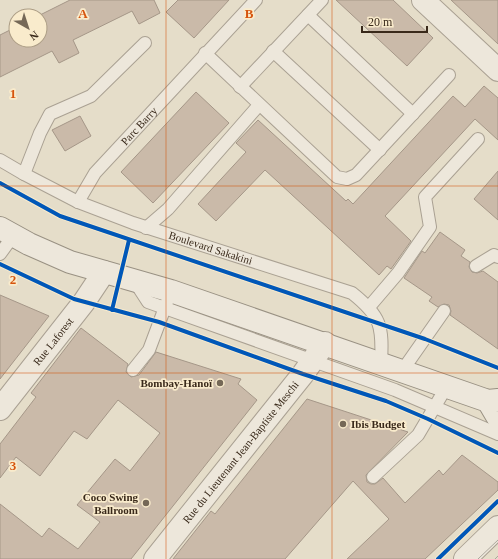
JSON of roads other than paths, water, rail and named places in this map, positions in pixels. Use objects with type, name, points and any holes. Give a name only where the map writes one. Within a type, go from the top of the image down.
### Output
[{"type":"street","points":[[423,0],[498,70]]},
{"type":"street","points":[[7,232],[70,262],[135,281],[168,300],[325,343],[447,386],[495,406]]},
{"type":"street","name":"Rue Laforest","points":[[0,409],[84,302],[104,272]]},
{"type":"street","name":"Rue du Lieutenant Jean-Baptiste Meschi","points":[[155,559],[325,343]]},
{"type":"street","points":[[465,559],[498,527]]},
{"type":"lane","name":"Parc Barry","points":[[78,202],[95,173],[205,53],[256,0]]},
{"type":"lane","points":[[240,87],[322,0]]},
{"type":"lane","points":[[308,15],[413,114]]},
{"type":"lane","points":[[24,174],[40,133],[50,114],[91,96],[145,42]]},
{"type":"lane","points":[[273,51],[380,150]]},
{"type":"lane","points":[[205,53],[337,177],[347,179],[356,175],[449,75]]},
{"type":"lane","points":[[146,228],[168,209],[259,105]]},
{"type":"lane","points":[[369,307],[398,272],[430,227],[425,197],[478,139]]},
{"type":"lane","name":"Boulevard Sakakini","points":[[0,160],[78,202],[146,228],[352,293],[369,307],[378,322],[382,337],[381,363]]},
{"type":"lane","points":[[0,254],[7,232]]},
{"type":"lane","points":[[476,266],[494,255],[498,257]]},
{"type":"lane","points":[[133,370],[149,350],[168,300],[312,361],[395,390],[498,434]]},
{"type":"lane","points":[[402,371],[444,311]]},
{"type":"lane","points":[[373,477],[418,435],[447,386]]},
{"type":"tram line","points":[[478,559],[498,540]]},
{"type":"tram line","points":[[495,559],[498,556]]},
{"type":"place","name":"Bombay-Hanoï","points":[[220,383]]},
{"type":"place","name":"Ibis Budget","points":[[343,424]]},
{"type":"place","name":"Coco Swing Ballroom","points":[[146,503]]}]
